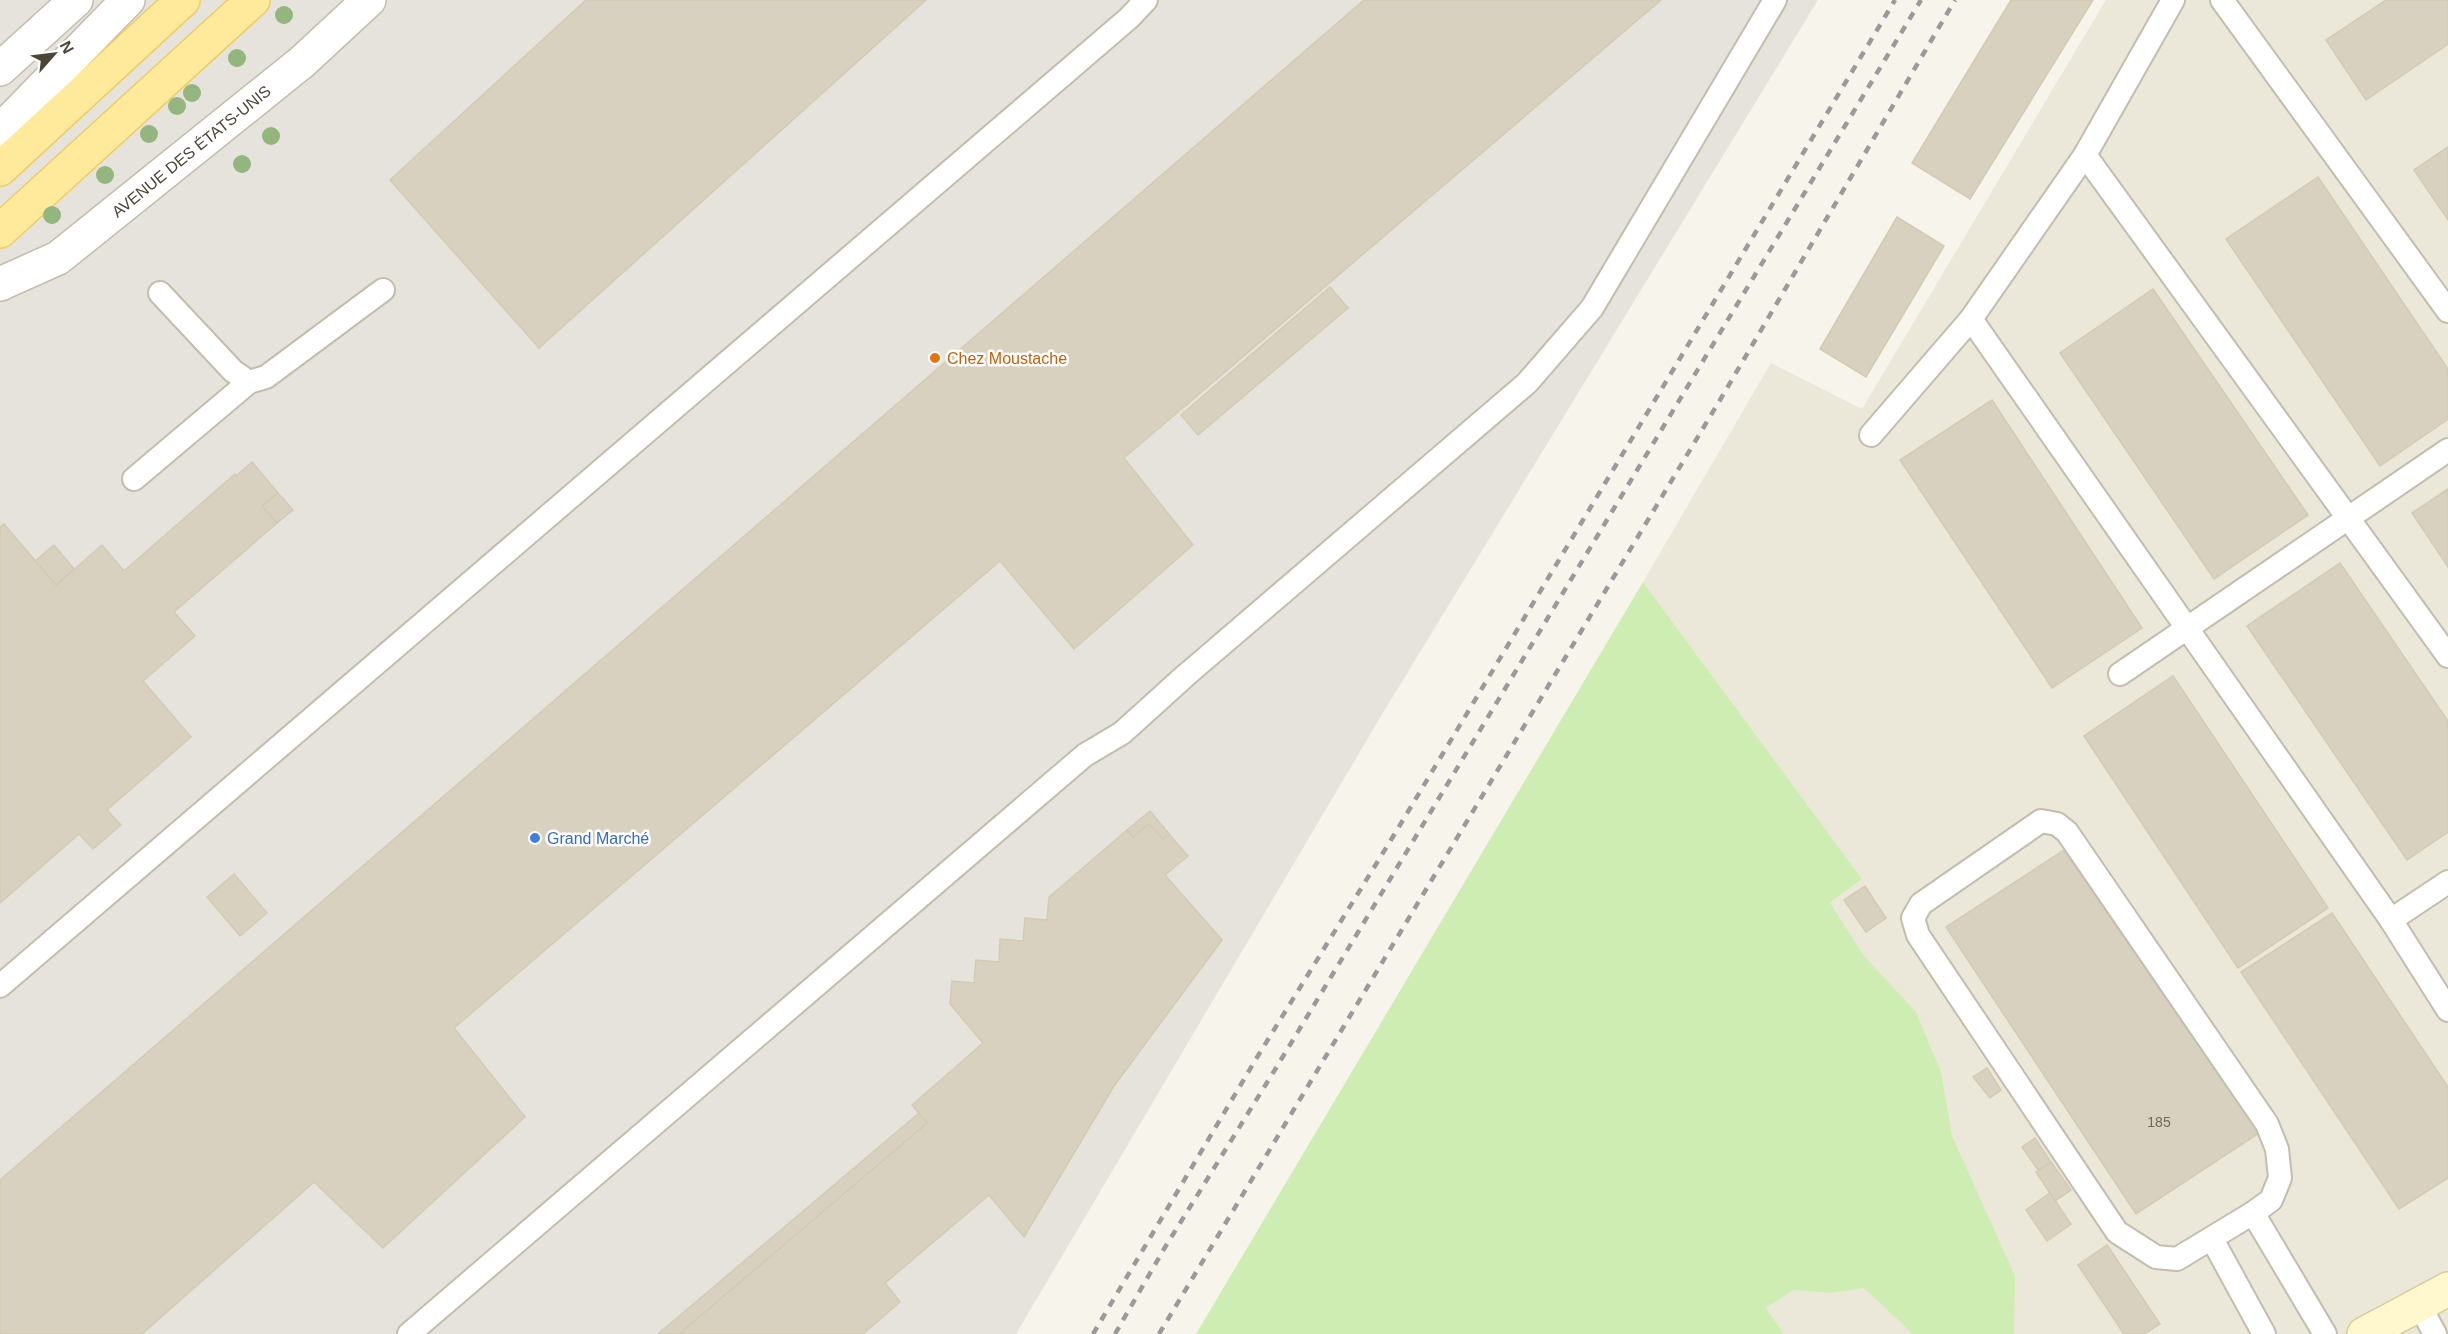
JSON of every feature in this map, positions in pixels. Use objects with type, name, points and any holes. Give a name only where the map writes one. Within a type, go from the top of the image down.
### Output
[{"type":"main road","points":[[0,169],[183,0]]},
{"type":"main road","points":[[0,231],[253,0]]},
{"type":"street","points":[[0,69],[76,0]]},
{"type":"street","points":[[0,131],[128,0]]},
{"type":"street","name":"AVENUE DES ÉTATS-UNIS","points":[[0,284],[58,258],[302,62],[369,0]]},
{"type":"street","points":[[2364,1334],[2448,1289]]},
{"type":"lane","points":[[0,986],[1120,26],[1146,0]]},
{"type":"lane","points":[[409,1334],[1085,755],[1122,733],[1185,675],[1527,383],[1592,308],[1775,0]]},
{"type":"lane","points":[[1871,435],[1971,319],[2085,156],[2173,0]]},
{"type":"lane","points":[[2222,0],[2448,311]]},
{"type":"lane","points":[[2085,156],[2448,656]]},
{"type":"lane","points":[[134,479],[249,382],[266,377],[383,290]]},
{"type":"lane","points":[[160,294],[233,371],[249,382]]},
{"type":"lane","points":[[1971,319],[2391,920],[2448,1010]]},
{"type":"lane","points":[[2120,674],[2448,450]]},
{"type":"lane","points":[[2040,821],[2057,824],[2067,832],[2267,1124],[2277,1149],[2280,1178],[2271,1200],[2212,1239],[2177,1259],[2156,1257],[2117,1232],[1918,935],[1913,918],[1921,904],[2040,821]]},
{"type":"lane","points":[[2391,920],[2448,882]]},
{"type":"lane","points":[[2253,1213],[2325,1334]]},
{"type":"lane","points":[[2212,1239],[2264,1334]]},
{"type":"lane","points":[[2420,1306],[2435,1334]]},
{"type":"shaded area","points":[[0,0],[1818,0],[1381,716],[1016,1334],[0,1334]]},
{"type":"shaded area","points":[[2106,0],[2448,0],[2448,1334],[1784,1334],[1766,1308],[1899,1223],[1816,914],[1862,879],[1643,582],[1771,363],[1862,409]]},
{"type":"green space","points":[[1643,582],[1862,879],[1830,903],[1864,956],[1916,1012],[1941,1072],[1952,1136],[2015,1276],[2014,1334],[1913,1334],[1864,1288],[1830,1293],[1794,1290],[1766,1308],[1784,1334],[1196,1334]]},
{"type":"building","points":[[586,0],[926,0],[539,348],[390,180]]},
{"type":"building","name":"Grand Marché","points":[[1364,0],[1661,0],[1124,458],[1193,545],[1074,649],[1000,561],[454,1028],[525,1117],[383,1248],[314,1182],[142,1334],[0,1334],[0,1180]]},
{"type":"building","points":[[2011,0],[2093,0],[1970,199],[1912,163]]},
{"type":"building","points":[[2386,0],[2448,0],[2448,44],[2366,100],[2326,40]]},
{"type":"building","points":[[2448,147],[2448,220],[2414,170]]},
{"type":"building","points":[[2318,177],[2448,369],[2448,419],[2380,466],[2226,239]]},
{"type":"building","points":[[1897,217],[1944,246],[1866,377],[1820,349]]},
{"type":"building","points":[[1330,287],[1348,308],[1198,435],[1181,415]]},
{"type":"building","points":[[2153,289],[2308,515],[2214,579],[2060,353]]},
{"type":"building","points":[[1992,400],[2142,628],[2052,688],[1900,460]]},
{"type":"building","points":[[252,462],[278,493],[262,506],[277,523],[174,612],[195,636],[143,681],[191,737],[107,810],[121,825],[93,849],[79,834],[0,903],[0,527],[4,524],[56,585],[102,545],[124,571],[235,474],[236,476]]},
{"type":"building","points":[[2448,489],[2448,567],[2412,513]]},
{"type":"building","points":[[278,493],[293,510],[277,523],[262,506]]},
{"type":"building","points":[[54,545],[74,569],[56,585],[35,561]]},
{"type":"building","points":[[2340,563],[2448,721],[2448,832],[2407,860],[2247,626]]},
{"type":"building","points":[[2173,676],[2328,908],[2238,968],[2084,736]]},
{"type":"building","points":[[1150,811],[1169,834],[1163,839],[1149,824],[1133,837],[1127,830]]},
{"type":"building","points":[[1149,824],[1163,839],[1169,834],[1188,856],[1165,875],[1222,940],[1114,1086],[1024,1237],[989,1195],[885,1283],[900,1302],[863,1334],[679,1334],[927,1123],[912,1105],[983,1043],[950,1004],[952,981],[974,983],[976,960],[999,962],[1000,939],[1023,941],[1025,918],[1047,920],[1049,897],[1127,830],[1133,837]]},
{"type":"building","points":[[2064,850],[2259,1133],[2136,1214],[1946,927]]},
{"type":"building","points":[[234,874],[267,913],[240,936],[207,897]]},
{"type":"building","points":[[1865,886],[1886,918],[1866,932],[1844,900]]},
{"type":"building","points":[[2332,913],[2448,1087],[2448,1178],[2399,1209],[2241,972]]},
{"type":"building","points":[[1987,1068],[2001,1090],[1990,1098],[1973,1077]]},
{"type":"building","points":[[919,1113],[927,1123],[679,1334],[658,1334]]},
{"type":"building","points":[[2035,1138],[2051,1162],[2038,1170],[2022,1147]]},
{"type":"building","points":[[2051,1162],[2071,1190],[2055,1201],[2036,1172]]},
{"type":"building","points":[[2050,1193],[2071,1224],[2047,1241],[2026,1210]]},
{"type":"building","points":[[2107,1245],[2160,1324],[2144,1334],[2124,1334],[2078,1265]]},
{"type":"railway","points":[[1093,1334],[1256,1059],[1394,835],[1895,0]]},
{"type":"railway","points":[[1115,1334],[1164,1249],[1276,1068],[1921,0]]},
{"type":"railway","points":[[1159,1334],[1720,400],[1955,0]]},
{"type":"place","name":"Chez Moustache","points":[[935,358]]},
{"type":"place","name":"Grand Marché","points":[[535,838]]}]
